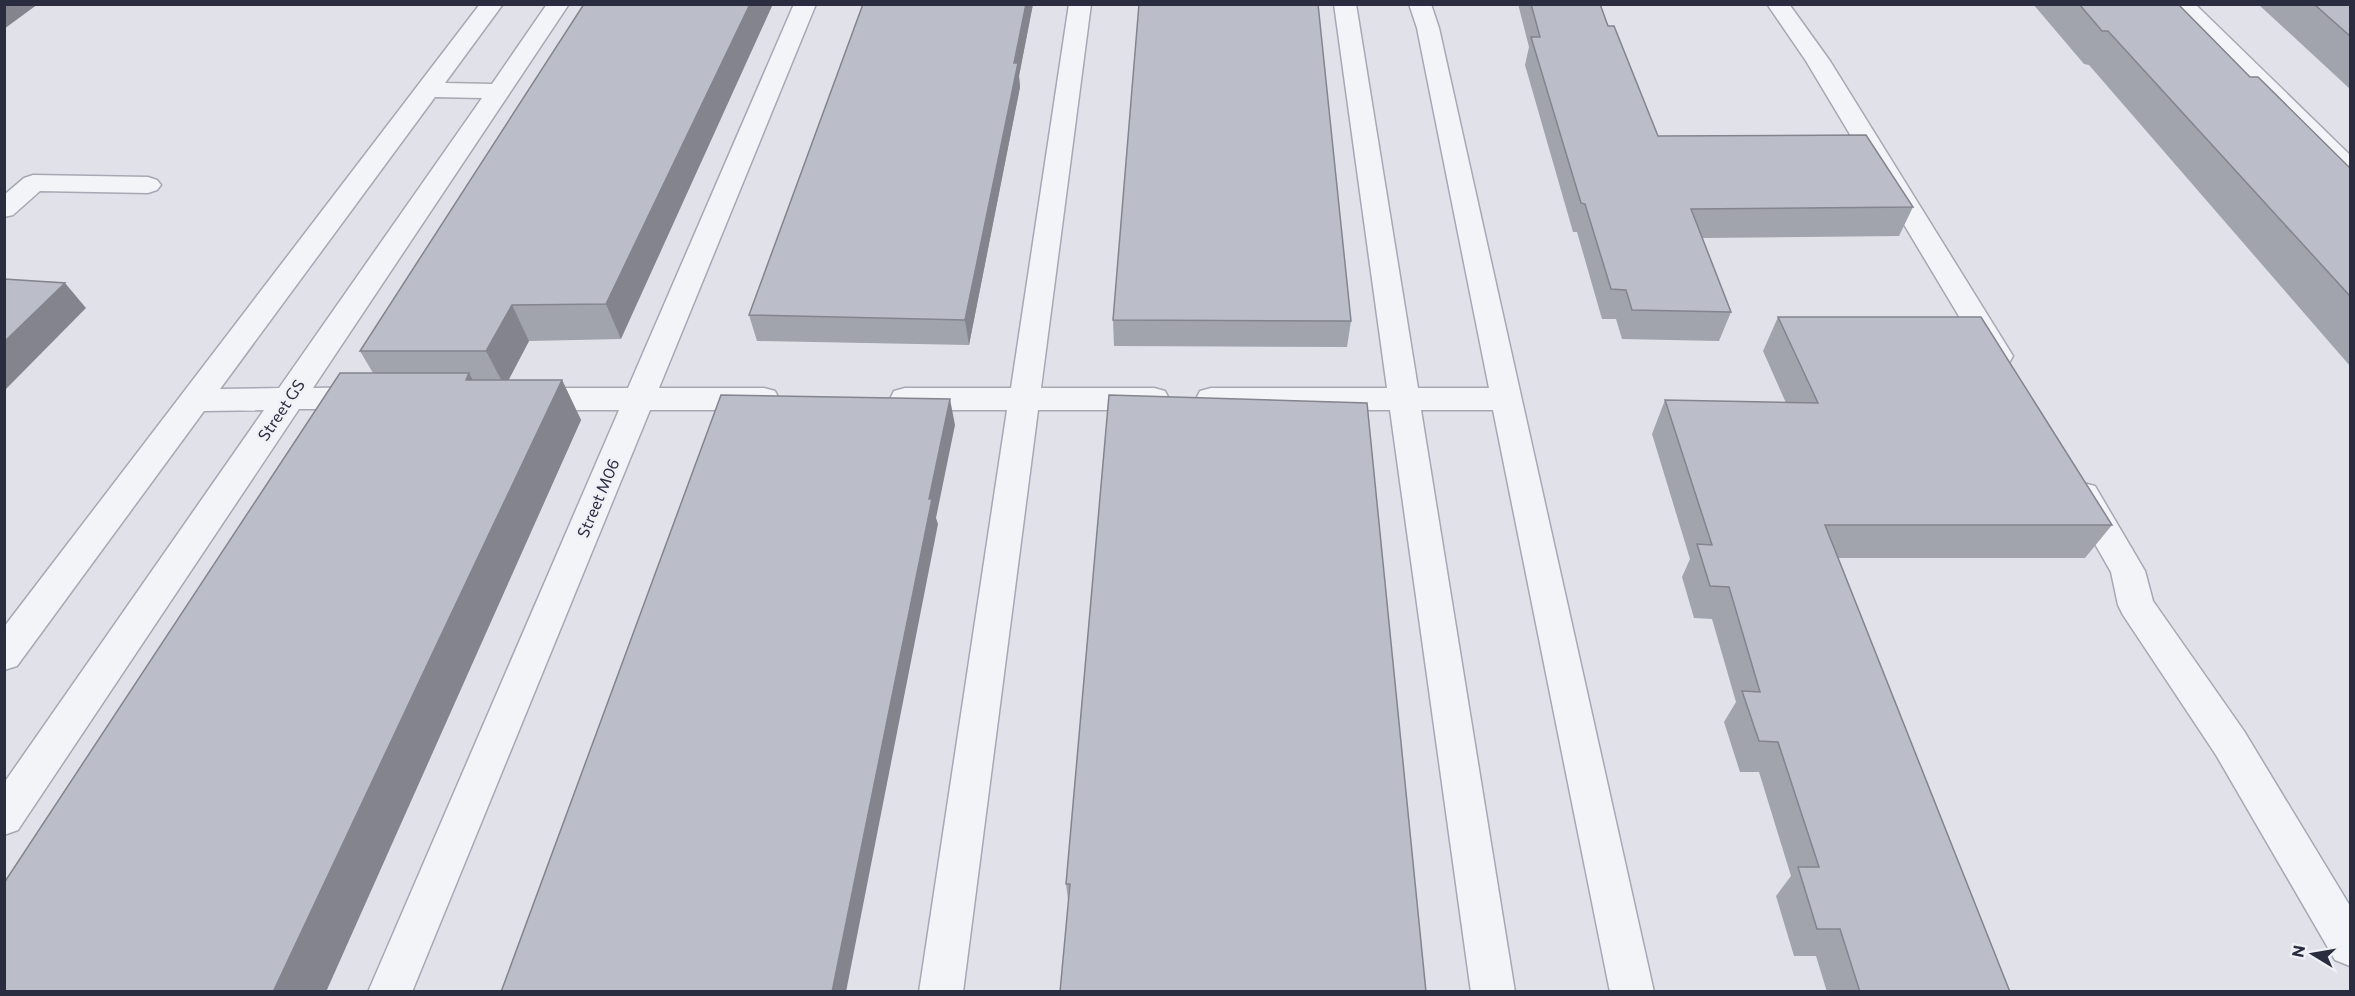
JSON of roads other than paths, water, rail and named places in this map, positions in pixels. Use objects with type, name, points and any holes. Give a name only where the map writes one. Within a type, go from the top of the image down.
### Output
[{"type":"street","points":[[4,655],[492,4]]},
{"type":"street","name":"Street GS","points":[[4,817],[558,4]]},
{"type":"street","name":"Street M06","points":[[390,992],[806,4]]},
{"type":"street","points":[[941,992],[1080,4]]},
{"type":"street","points":[[1345,4],[1493,992]]},
{"type":"street","points":[[1420,4],[1428,28],[1632,992]]},
{"type":"street","points":[[1778,4],[1818,61],[2012,379]]},
{"type":"street","points":[[2182,4],[2350,170]]},
{"type":"street","points":[[428,90],[499,91]]},
{"type":"street","points":[[4,209],[33,183],[148,185]]},
{"type":"street","points":[[196,400],[398,398]]},
{"type":"street","points":[[501,399],[791,399]]},
{"type":"street","points":[[872,399],[1505,399]]},
{"type":"street","points":[[2067,470],[2128,571],[2136,606],[2230,743],[2350,945]]}]
